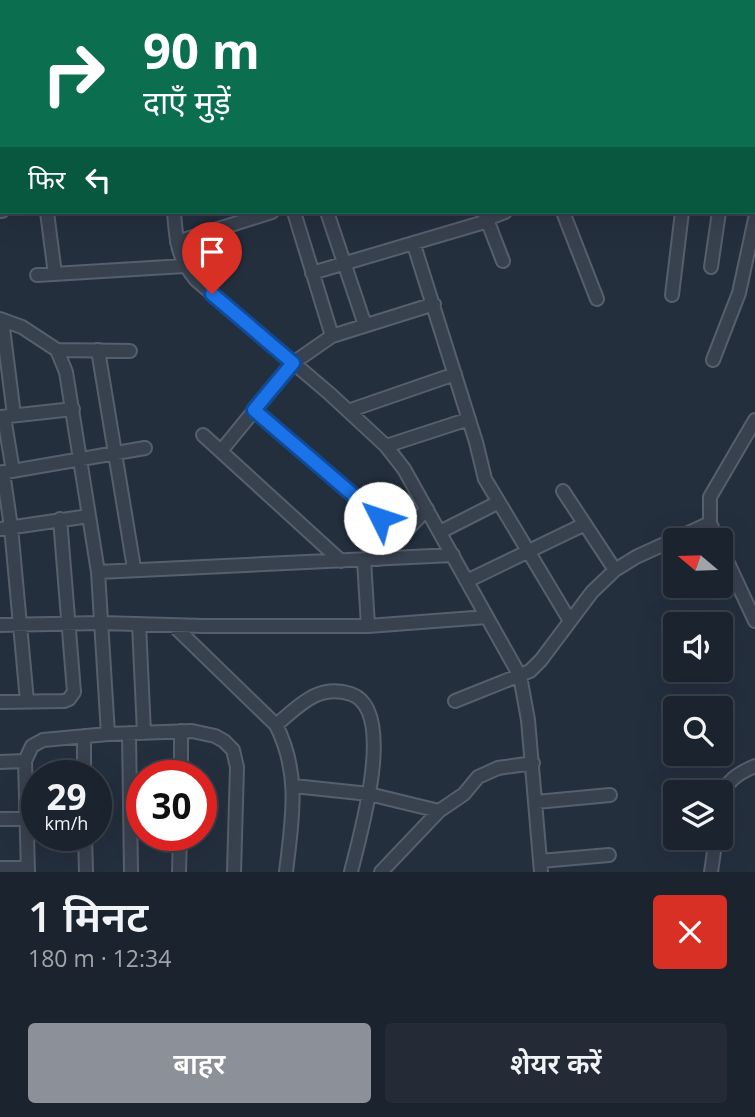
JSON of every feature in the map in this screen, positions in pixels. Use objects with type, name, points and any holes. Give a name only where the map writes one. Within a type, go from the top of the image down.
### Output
[{"type":"street","points":[[47,214],[55,274]]},
{"type":"street","points":[[174,214],[177,242],[184,266],[386,446],[404,469],[453,555],[520,676],[533,763],[540,867],[609,855]]},
{"type":"street","points":[[177,242],[266,214]]},
{"type":"street","points":[[295,214],[332,336]]},
{"type":"street","points":[[328,214],[365,325]]},
{"type":"street","points":[[564,214],[597,299]]},
{"type":"street","points":[[673,295],[682,214]]},
{"type":"street","points":[[711,267],[719,214]]},
{"type":"street","points":[[312,273],[414,245],[486,217],[503,261]]},
{"type":"street","points":[[713,360],[739,293],[755,219]]},
{"type":"street","points":[[414,245],[469,419],[485,479],[569,621]]},
{"type":"street","points":[[37,275],[184,266]]},
{"type":"street","points":[[221,451],[293,363],[332,336],[434,304]]},
{"type":"street","points":[[27,701],[20,624],[5,528],[6,416],[1,319],[22,327],[57,350],[130,351]]},
{"type":"street","points":[[57,350],[66,372],[98,572],[108,734]]},
{"type":"street","points":[[98,350],[134,568]]},
{"type":"street","points":[[348,411],[455,374]]},
{"type":"street","points":[[6,416],[72,409]]},
{"type":"street","points":[[254,410],[401,536]]},
{"type":"street","points":[[386,446],[469,419]]},
{"type":"street","points":[[712,528],[710,497],[755,419]]},
{"type":"street","points":[[203,435],[341,561]]},
{"type":"street","points":[[5,472],[145,448]]},
{"type":"street","points":[[563,491],[615,570]]},
{"type":"street","points":[[440,532],[497,503]]},
{"type":"street","points":[[379,559],[427,509]]},
{"type":"street","points":[[5,528],[89,516]]},
{"type":"street","points":[[0,702],[64,701],[74,692],[60,519]]},
{"type":"street","points":[[455,701],[520,676],[541,660],[592,592],[615,570],[636,557],[710,523]]},
{"type":"street","points":[[467,581],[585,524]]},
{"type":"street","points":[[98,572],[134,568],[453,555]]},
{"type":"street","points":[[364,560],[368,626]]},
{"type":"street","points":[[733,574],[755,621]]},
{"type":"street","points":[[0,625],[101,622],[368,626],[486,617]]},
{"type":"street","points":[[139,624],[144,733]]},
{"type":"street","points":[[173,625],[276,725],[289,756],[294,786],[286,872]]},
{"type":"street","points":[[276,725],[311,696],[324,691],[355,695],[365,706],[370,716],[373,741],[369,794],[351,872]]},
{"type":"street","points":[[181,732],[181,760]]},
{"type":"street","points":[[25,760],[32,746],[43,740],[129,733],[203,732],[215,736],[233,750],[237,767],[234,872]]},
{"type":"street","points":[[129,733],[131,760]]},
{"type":"street","points":[[84,736],[84,760]]},
{"type":"street","points":[[0,762],[21,761]]},
{"type":"street","points":[[381,872],[447,806],[487,771],[533,763]]},
{"type":"street","points":[[730,780],[755,766]]},
{"type":"street","points":[[294,786],[447,806]]},
{"type":"street","points":[[536,802],[610,795]]},
{"type":"street","points":[[0,819],[21,818]]},
{"type":"street","points":[[711,872],[714,850]]},
{"type":"street","points":[[0,868],[28,870],[28,851]]},
{"type":"street","points":[[85,851],[86,872]]},
{"type":"street","points":[[131,872],[133,851]]},
{"type":"street","points":[[179,872],[180,851]]},
{"type":"street","points":[[395,858],[398,872]]},
{"type":"route","points":[[212,294],[293,363],[254,410],[380,518]]}]
